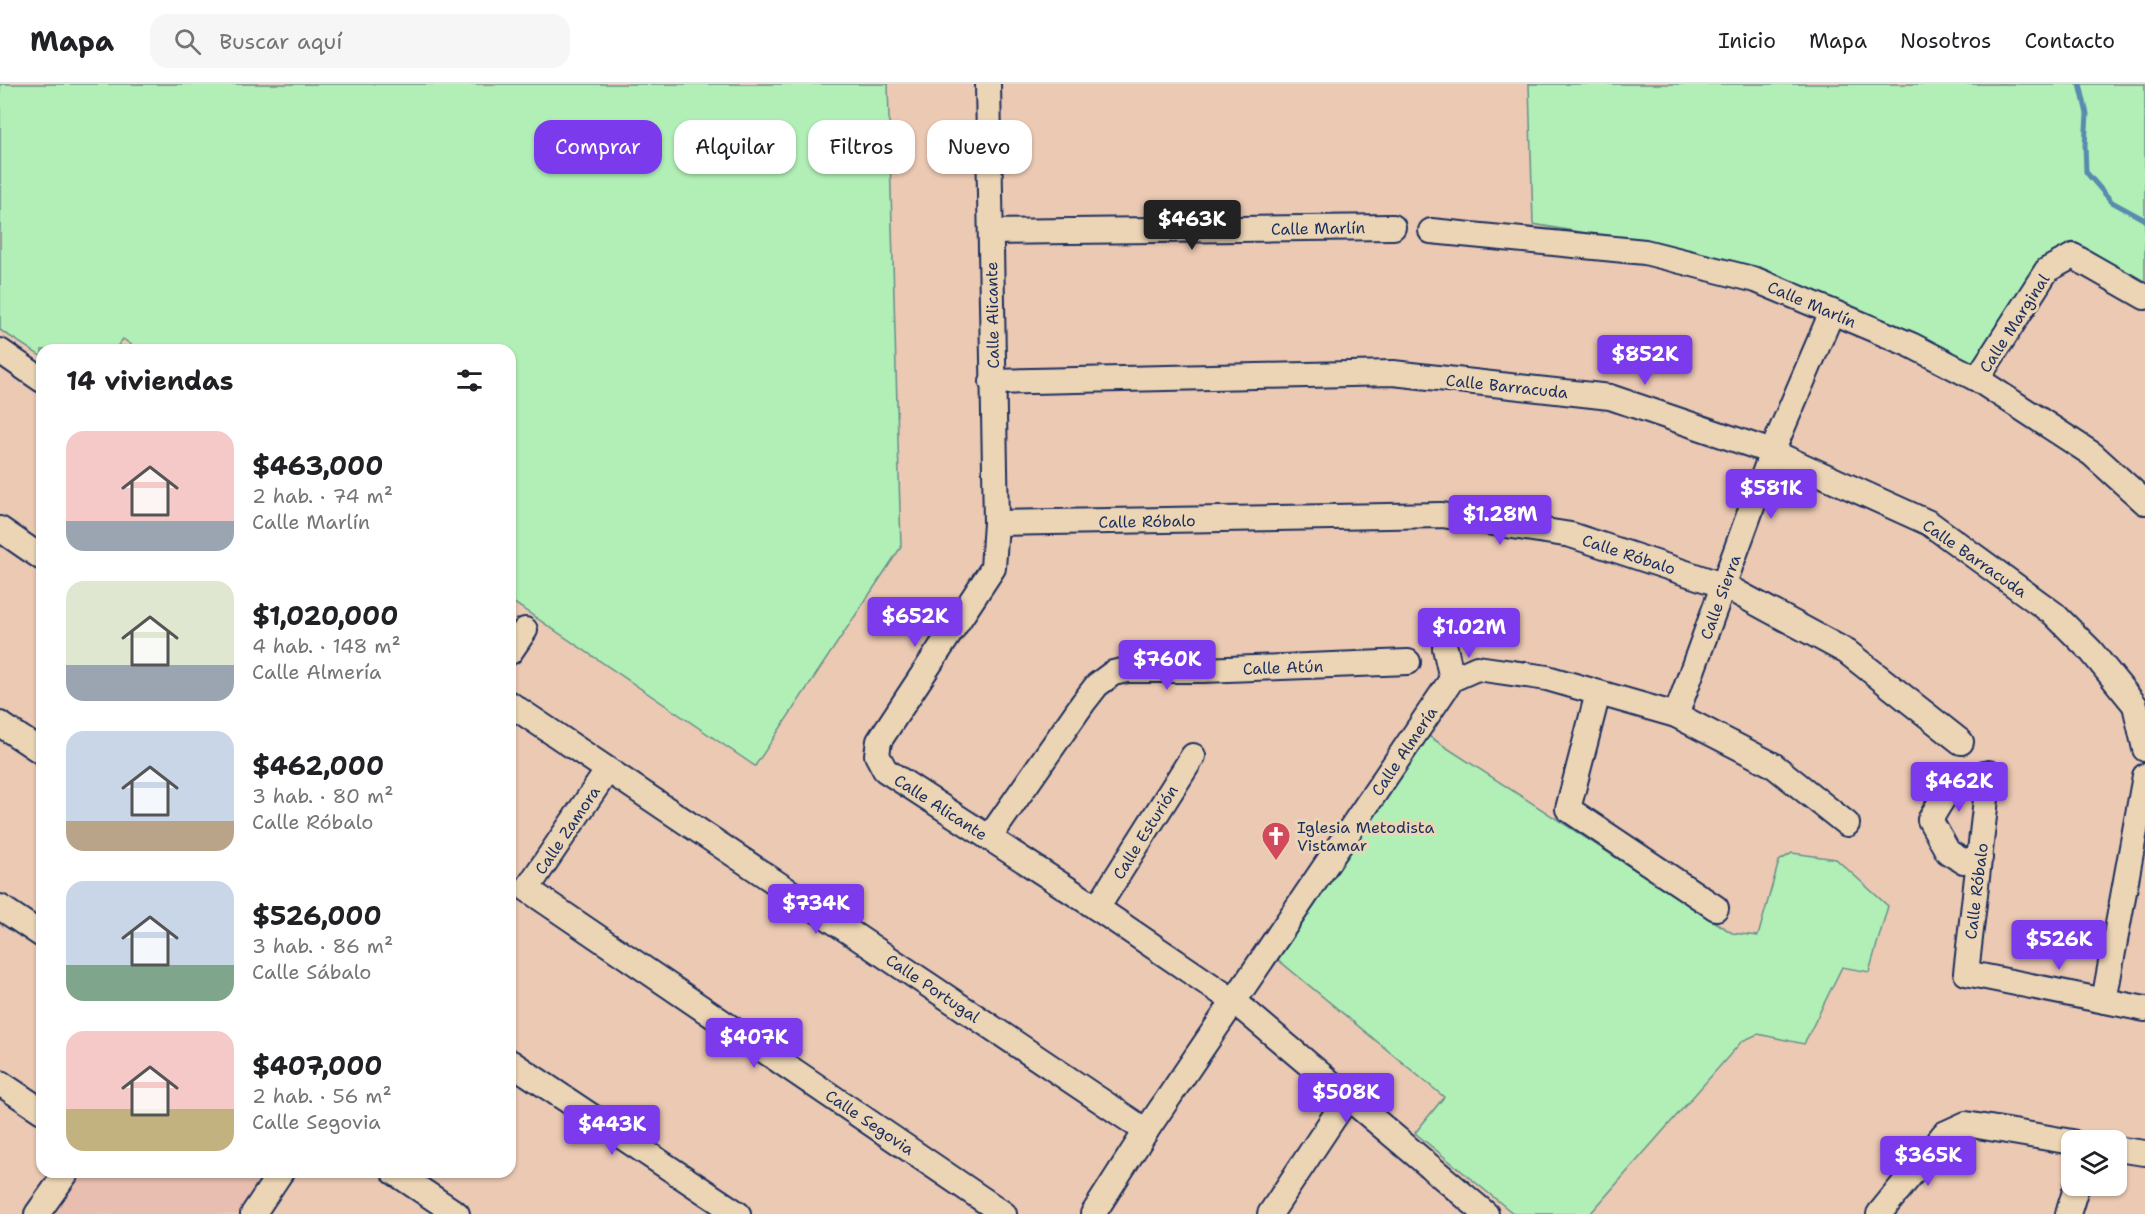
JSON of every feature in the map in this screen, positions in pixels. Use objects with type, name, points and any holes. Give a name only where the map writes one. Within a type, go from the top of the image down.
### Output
[{"type":"street","name":"Calle Alicante","points":[[988,84],[996,523],[993,568],[879,741],[877,755],[885,770],[1097,908],[1235,1002],[1486,1214]]},
{"type":"street","name":"Calle Marlín","points":[[991,232],[1394,227]]},
{"type":"street","name":"Calle Marlín","points":[[1431,231],[1645,252],[1756,280],[1911,345],[1977,378],[2092,454],[2145,502]]},
{"type":"street","name":"Calle Marginal","points":[[1977,378],[2047,270],[2073,256],[2145,297]]},
{"type":"street","name":"Calle Sierra","points":[[1676,715],[1772,452],[1832,312]]},
{"type":"street","points":[[0,351],[36,376]]},
{"type":"street","name":"Calle Barracuda","points":[[992,382],[1393,374],[1610,397],[1772,452],[1929,523],[2054,614],[2091,651],[2135,705],[2145,748]]},
{"type":"street","name":"Calle Róbalo","points":[[996,523],[1442,515],[1571,535],[1725,586],[1847,652],[1961,742]]},
{"type":"street","points":[[0,529],[36,554]]},
{"type":"street","points":[[516,643],[525,630]]},
{"type":"street","points":[[1445,648],[1452,679],[1477,668],[1547,678],[1676,715],[1773,765],[1847,824]]},
{"type":"street","name":"Calle Atún","points":[[989,838],[1096,685],[1113,673],[1127,670],[1203,670],[1408,662]]},
{"type":"street","name":"Calle Almería","points":[[1093,1214],[1146,1131],[1452,679]]},
{"type":"street","points":[[1598,693],[1568,809],[1716,908]]},
{"type":"street","name":"Calle Portugal","points":[[516,708],[1146,1131]]},
{"type":"street","points":[[0,724],[36,748]]},
{"type":"street","name":"Calle Esturión","points":[[1097,908],[1193,756]]},
{"type":"street","name":"Calle Zamora","points":[[527,889],[608,771]]},
{"type":"street","name":"Calle Róbalo","points":[[1980,858],[1962,861],[1948,852],[1930,820],[1954,784],[1969,776],[1989,772],[1980,858],[1966,974],[2104,1001]]},
{"type":"street","points":[[2145,776],[2104,1001],[2145,1009]]},
{"type":"street","name":"Calle Segovia","points":[[527,889],[1004,1214]]},
{"type":"street","points":[[0,907],[36,931]]},
{"type":"street","points":[[516,1066],[738,1214]]},
{"type":"street","points":[[0,1083],[36,1107]]},
{"type":"street","points":[[1270,1214],[1347,1098]]},
{"type":"street","points":[[1880,1214],[1944,1134],[1966,1125],[2061,1140]]},
{"type":"street","points":[[2127,1151],[2145,1153]]},
{"type":"street","points":[[37,1214],[63,1178]]},
{"type":"street","points":[[253,1214],[277,1178]]},
{"type":"street","points":[[403,1178],[457,1214]]},
{"type":"street","points":[[2068,1214],[2074,1196]]},
{"type":"shaded area","points":[[71,1178],[267,1178],[242,1214],[46,1214]]},
{"type":"green space","points":[[0,84],[888,84],[889,120],[808,120],[808,174],[891,174],[901,547],[755,766],[516,604],[516,344],[130,344],[123,339],[119,344],[36,344],[36,353],[0,330]]},
{"type":"green space","points":[[1529,84],[2145,84],[2145,287],[2073,248],[2038,262],[1973,366],[1649,244],[1533,224]]},
{"type":"green space","points":[[1424,733],[1732,933],[1758,936],[1779,861],[1792,853],[1836,859],[1888,906],[1869,972],[1842,967],[1804,1044],[1758,1034],[1742,1041],[1590,1214],[1514,1214],[1415,1133],[1444,1097],[1276,958]]},
{"type":"waterway","points":[[2080,84],[2087,114],[2086,172],[2112,202],[2145,220]]},
{"type":"place","name":"Iglesia Metodista Vistamar","points":[[1276,862]]}]
